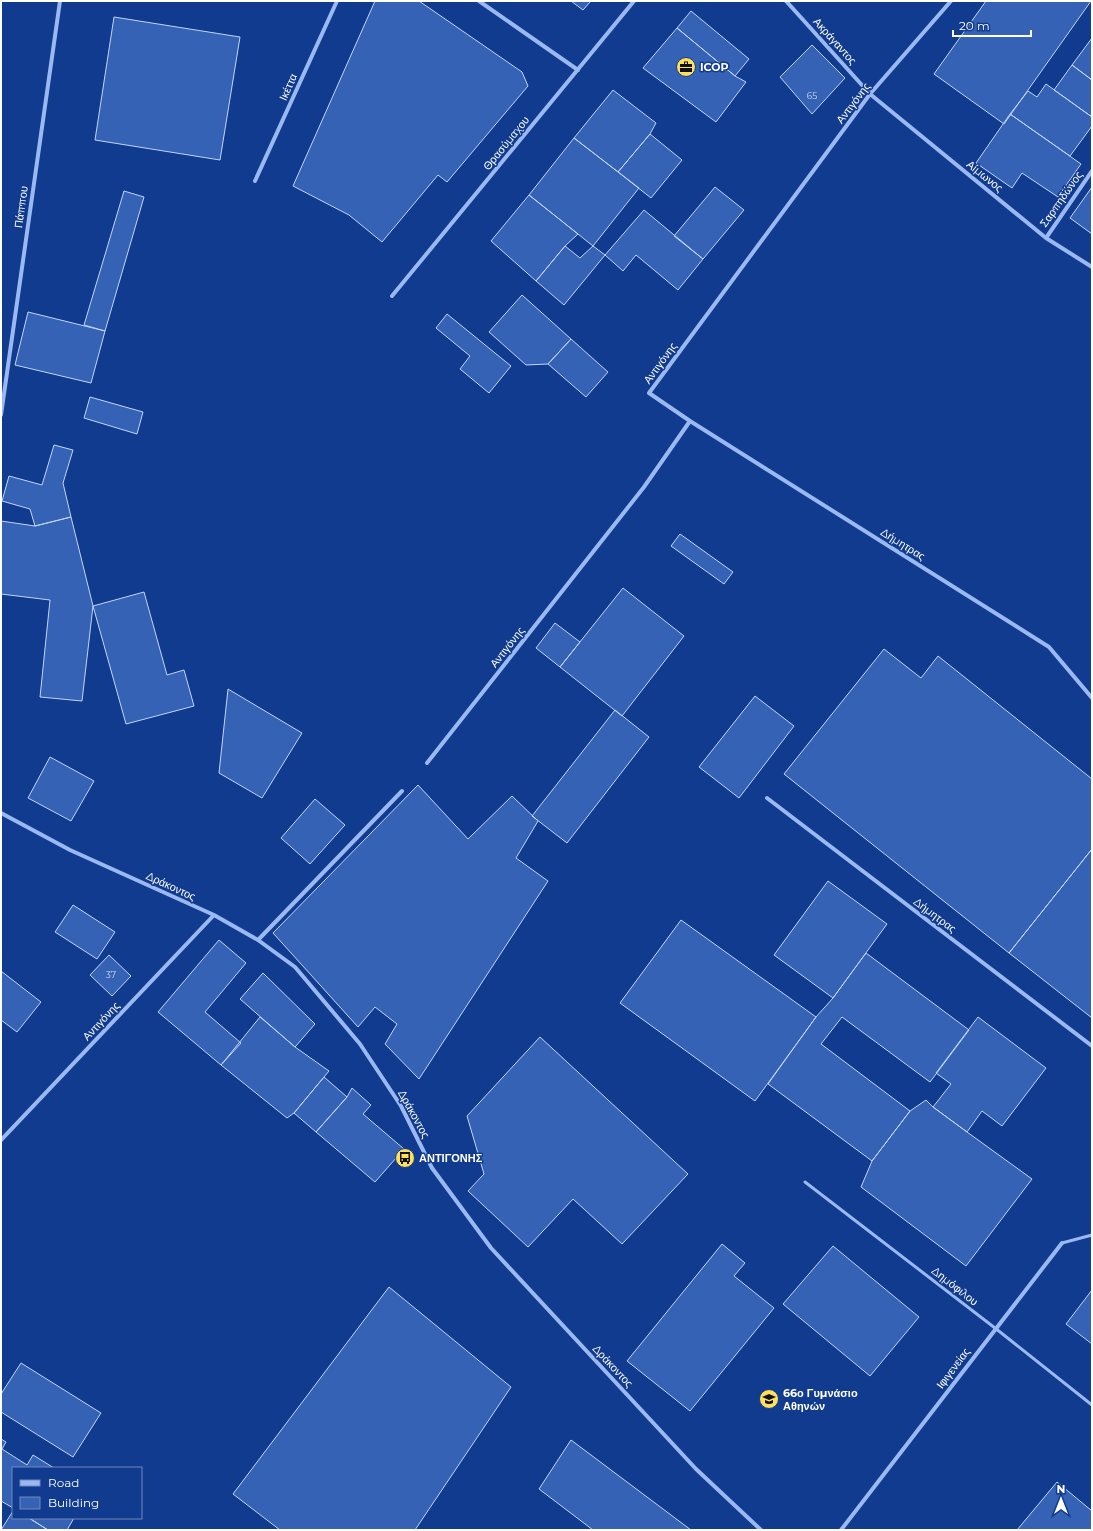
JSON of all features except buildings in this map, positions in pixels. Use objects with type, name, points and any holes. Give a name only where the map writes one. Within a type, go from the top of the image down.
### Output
[{"type":"street","name":"Πάππου","points":[[1,415],[60,1]]},
{"type":"street","name":"Ικέττα","points":[[255,181],[337,1]]},
{"type":"street","points":[[479,1],[578,70]]},
{"type":"street","name":"Θρασύμαχου","points":[[392,296],[634,1]]},
{"type":"street","name":"Ακράγαντος","points":[[786,1],[870,94]]},
{"type":"street","name":"Αντιγόνης","points":[[427,763],[644,487],[690,421],[649,394],[870,94],[951,1]]},
{"type":"street","name":"Αίμωνος","points":[[870,94],[1046,238],[1092,266]]},
{"type":"street","name":"Σαρπηδώνος","points":[[1046,238],[1092,171]]},
{"type":"street","name":"Δήμητρας","points":[[690,421],[1049,647],[1092,698]]},
{"type":"street","points":[[258,940],[402,791]]},
{"type":"street","name":"Δήμητρας","points":[[768,798],[1092,1046]]},
{"type":"street","name":"Δράκοντος","points":[[1,813],[70,850],[214,915],[258,940],[295,967],[360,1044],[401,1106],[432,1168],[492,1248],[696,1469],[761,1530]]},
{"type":"street","name":"Αντιγόνης","points":[[1,1140],[214,915]]},
{"type":"street","name":"Ιφιγενείας","points":[[841,1530],[995,1328],[1062,1243]]},
{"type":"lane","name":"Δημόφιλου","points":[[805,1182],[995,1328],[1092,1405]]},
{"type":"lane","name":"Ιφιγενείας","points":[[1062,1243],[1092,1235]]},
{"type":"place","name":"ICOP","points":[[686,67]]},
{"type":"place","name":"ΑΝΤΙΓΟΝΗΣ","points":[[405,1158]]},
{"type":"place","name":"66ο Γυμνάσιο Αθηνών","points":[[769,1399]]}]
